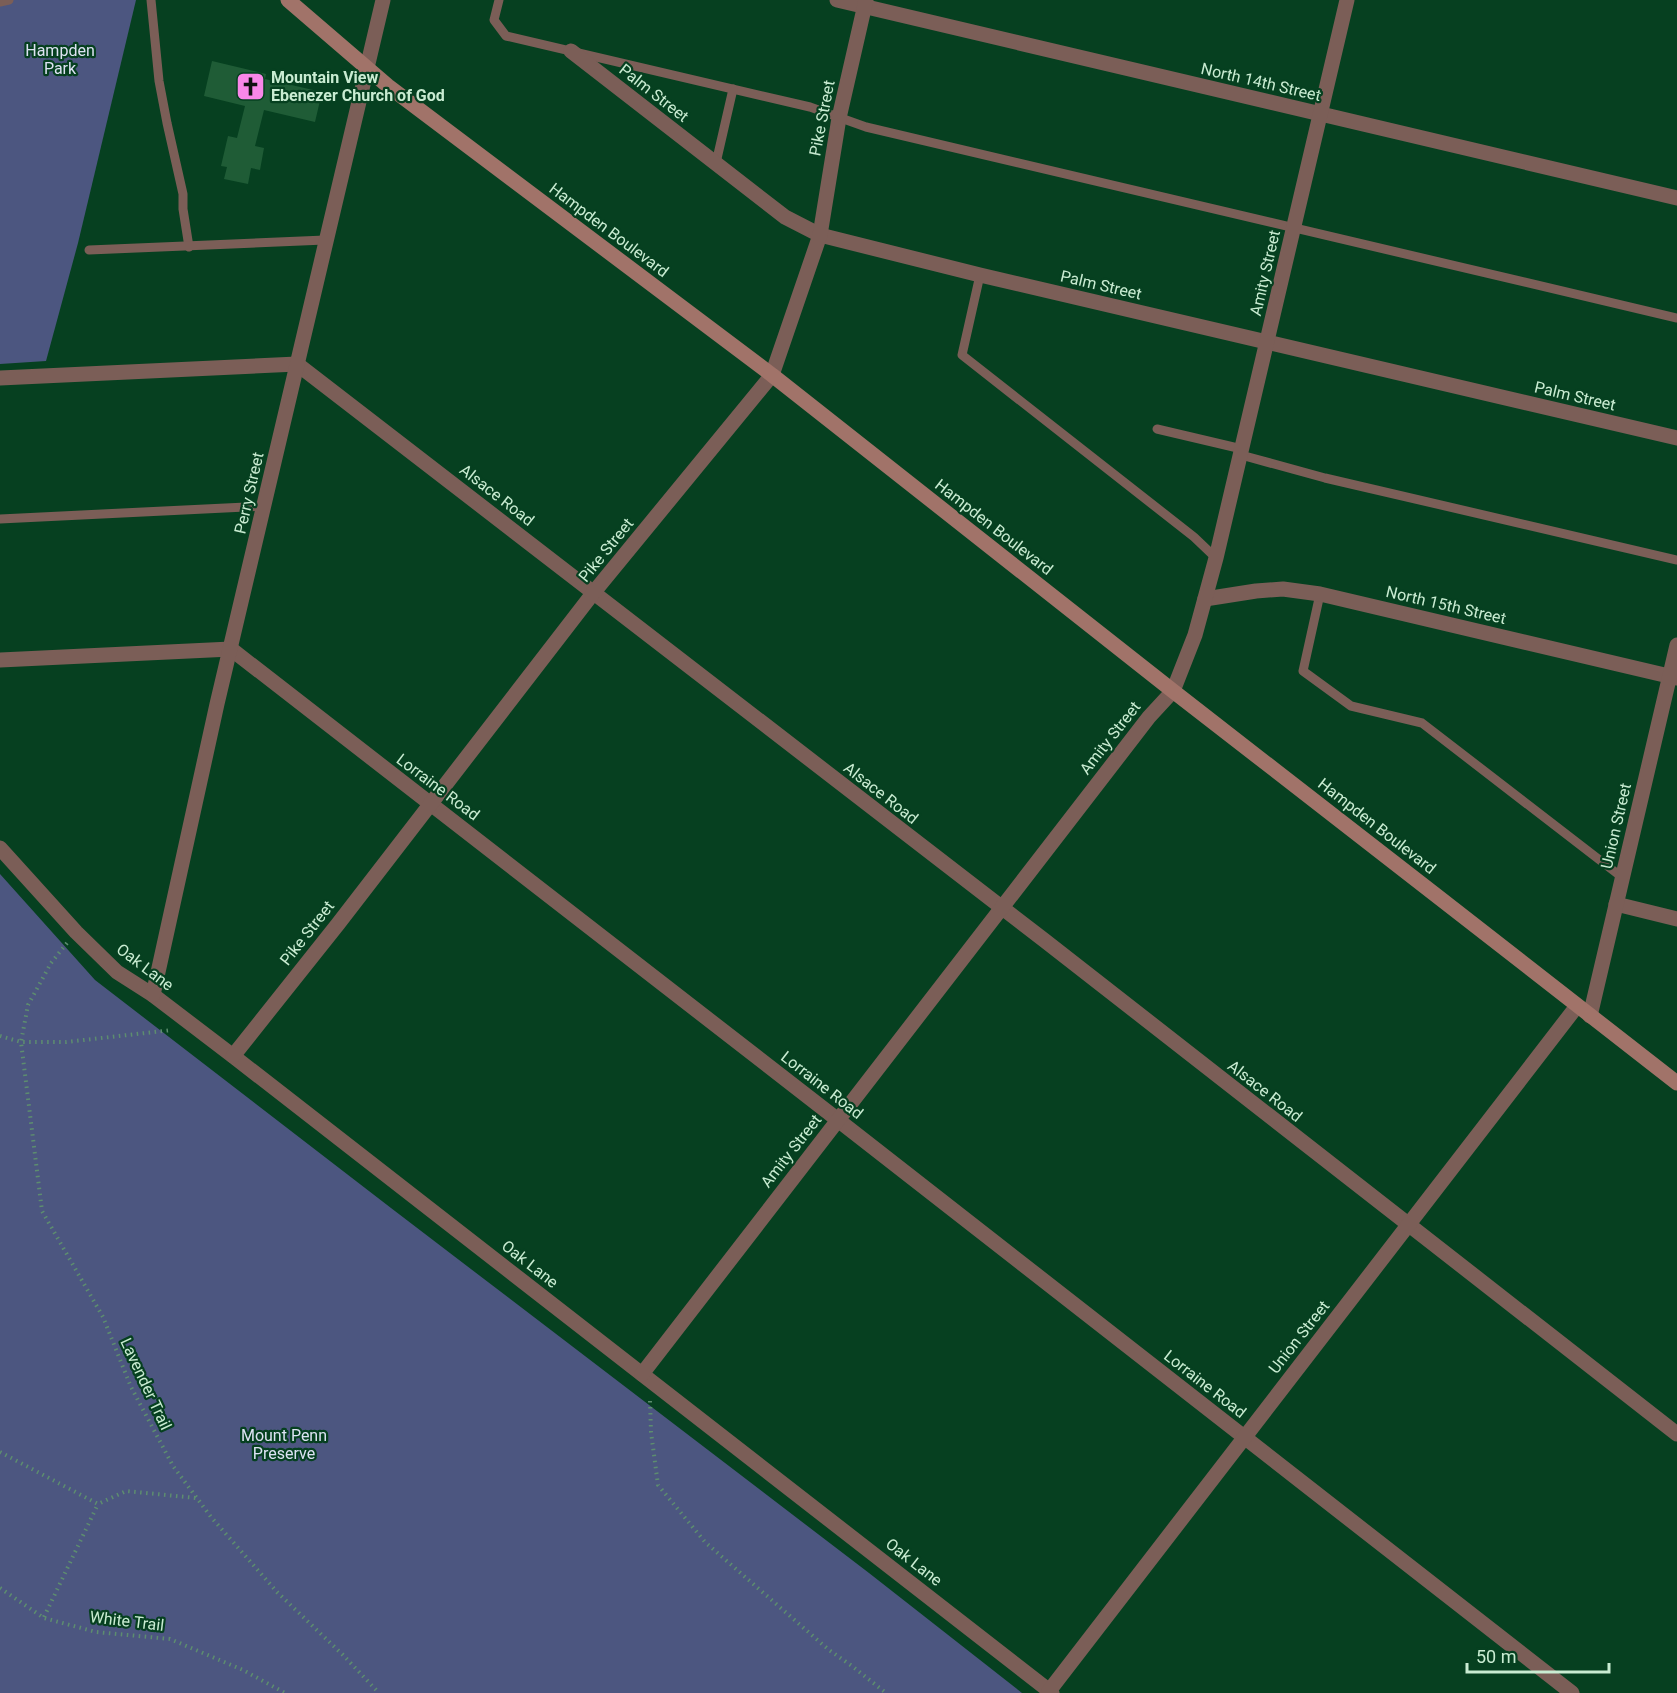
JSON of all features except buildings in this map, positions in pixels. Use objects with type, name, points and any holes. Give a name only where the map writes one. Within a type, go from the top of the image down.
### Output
[{"type":"main road","name":"Hampden Boulevard","points":[[288,0],[388,86],[772,375],[1173,692],[1677,1083]]},
{"type":"street","name":"Perry Street","points":[[153,995],[217,704],[383,0]]},
{"type":"street","name":"North 14th Street","points":[[837,0],[866,3],[1677,198]]},
{"type":"street","name":"Amity Street","points":[[648,1378],[838,1120],[1149,717],[1173,692],[1195,635],[1216,558],[1347,0]]},
{"type":"street","name":"Pike Street","points":[[233,1056],[431,805],[594,592],[772,375],[820,235],[839,118],[866,3]]},
{"type":"street","name":"Palm Street","points":[[571,51],[785,217],[820,235],[980,275],[1677,438]]},
{"type":"street","points":[[0,378],[297,364]]},
{"type":"street","name":"Alsace Road","points":[[297,364],[594,592],[1677,1434]]},
{"type":"street","name":"North 15th Street","points":[[1205,599],[1283,589],[1320,594],[1673,677]]},
{"type":"street","name":"Union Street","points":[[1590,1016],[1673,677],[1677,645]]},
{"type":"street","points":[[0,660],[231,649]]},
{"type":"street","name":"Lorraine Road","points":[[231,649],[1572,1693]]},
{"type":"street","name":"Oak Lane","points":[[0,848],[76,932],[117,972],[153,995],[233,1056],[1051,1692]]},
{"type":"street","points":[[1616,904],[1677,919]]},
{"type":"street","name":"Union Street","points":[[1051,1692],[1577,1005]]},
{"type":"lane","points":[[0,2],[9,0]]},
{"type":"lane","points":[[151,0],[159,81],[183,194],[189,247]]},
{"type":"lane","points":[[499,0],[494,20],[506,36],[810,108],[866,127],[1677,318]]},
{"type":"lane","points":[[716,163],[733,89]]},
{"type":"lane","points":[[89,250],[325,240]]},
{"type":"lane","points":[[980,275],[962,355],[1194,537],[1216,558]]},
{"type":"lane","points":[[1157,429],[1325,478],[1677,560]]},
{"type":"lane","points":[[0,519],[264,506]]},
{"type":"lane","points":[[1320,594],[1304,671],[1351,706],[1422,723],[1623,878]]},
{"type":"path","name":"Lavender Trail","points":[[76,932],[51,963],[28,1005],[21,1042],[42,1211],[103,1317],[136,1397],[173,1466],[211,1517],[277,1592],[343,1655],[378,1693]]},
{"type":"path","points":[[0,1036],[21,1042],[66,1042],[163,1032],[189,1024]]},
{"type":"path","points":[[648,1378],[651,1432],[658,1485],[705,1542],[829,1650],[886,1693]]},
{"type":"path","points":[[0,1452],[98,1504]]},
{"type":"path","points":[[44,1618],[98,1504],[126,1491],[196,1498]]},
{"type":"path","name":"White Trail","points":[[0,1588],[44,1618],[96,1632],[170,1639],[243,1670],[285,1693]]},
{"type":"green space","name":"Hampden Park","points":[[0,0],[136,0],[78,243],[46,361],[0,364]]},
{"type":"green space","name":"Mount Penn Preserve","points":[[0,874],[95,980],[869,1573],[1022,1693],[0,1693]]},
{"type":"place","name":"Mountain View Ebenezer Church of God","points":[[250,86]]}]
